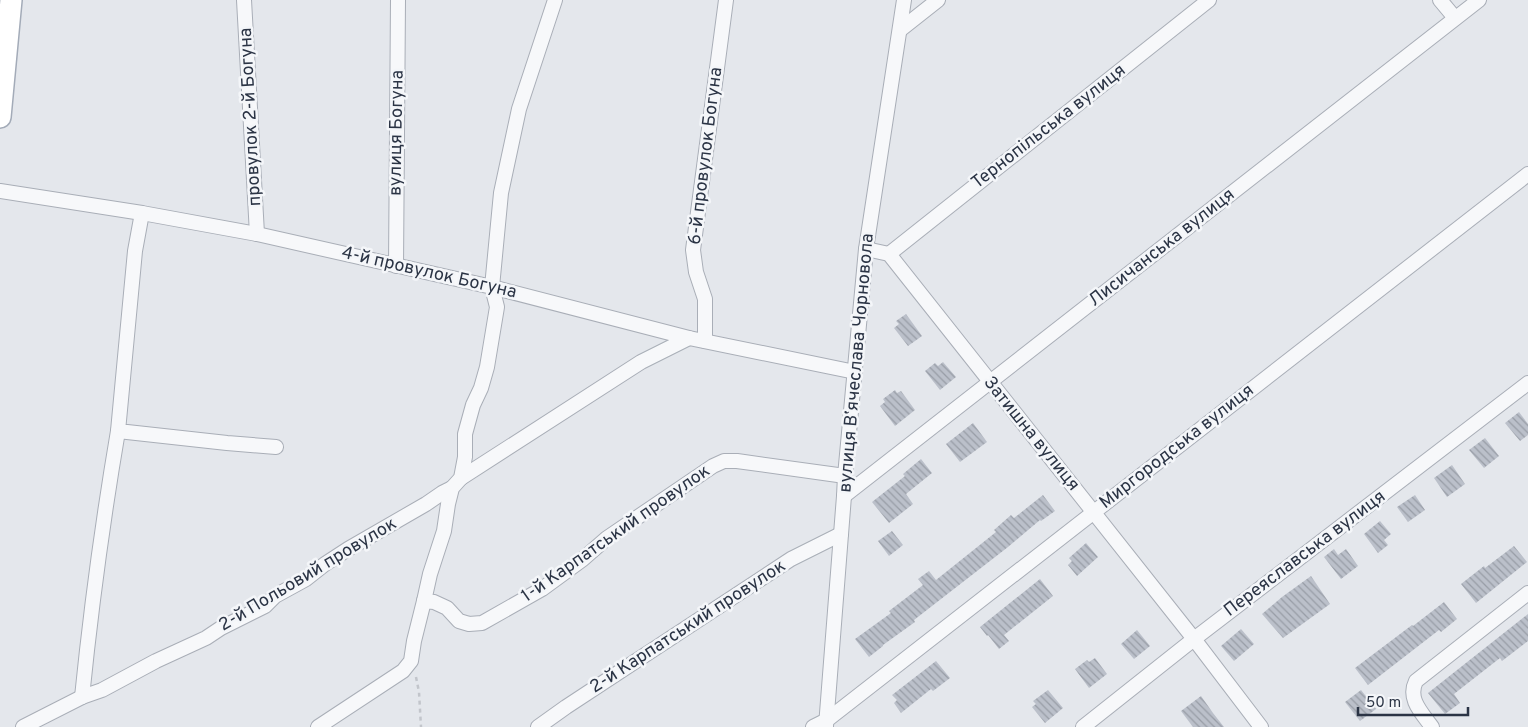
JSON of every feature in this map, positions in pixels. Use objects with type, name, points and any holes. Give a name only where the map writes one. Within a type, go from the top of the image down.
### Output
[{"type":"main road","points":[[0,117],[11,0]]},
{"type":"street","name":"провулок 2-й Богуна","points":[[244,0],[257,234]]},
{"type":"street","name":"вулиця Богуна","points":[[396,266],[398,0]]},
{"type":"street","points":[[318,727],[404,671],[411,661],[414,640],[430,574],[444,530],[448,504],[465,457],[465,434],[487,367],[497,307],[492,287],[500,193],[519,110],[555,0]]},
{"type":"street","name":"6-й провулок Богуна","points":[[704,341],[705,299],[696,272],[693,250],[726,0]]},
{"type":"street","name":"вулиця Вʼячеслава Чорновола","points":[[826,724],[845,476],[866,249],[904,0]]},
{"type":"street","points":[[900,30],[938,0]]},
{"type":"street","name":"Тернопільська вулиця","points":[[889,254],[1209,0]]},
{"type":"street","points":[[1440,0],[1455,18]]},
{"type":"street","name":"Лисичанська вулиця","points":[[844,496],[1479,0]]},
{"type":"street","name":"Миргородська вулиця","points":[[813,727],[826,724],[1528,174]]},
{"type":"street","name":"4-й провулок Богуна","points":[[0,191],[142,213],[257,234],[492,287],[689,338],[855,372]]},
{"type":"street","points":[[82,697],[90,620],[118,431],[136,250],[142,213]]},
{"type":"street","points":[[866,249],[889,254]]},
{"type":"street","name":"Затишна вулиця","points":[[889,254],[1194,639],[1261,727]]},
{"type":"street","name":"2-й Польовий провулок","points":[[24,727],[206,638],[221,628],[265,606],[275,596],[306,579],[325,564],[426,504],[641,362],[689,338]]},
{"type":"street","name":"Переяславська вулиця","points":[[1083,727],[1194,639],[1528,383]]},
{"type":"street","points":[[118,431],[276,447]]},
{"type":"street","name":"1-й Карпатський провулок","points":[[424,601],[434,602],[447,608],[459,621],[469,624],[482,623],[542,588],[583,559],[606,538],[700,474],[724,462],[737,461],[845,476]]},
{"type":"street","name":"2-й Карпатський провулок","points":[[538,727],[791,559],[841,534]]},
{"type":"street","points":[[1432,727],[1418,709],[1412,694],[1416,681],[1528,593]]},
{"type":"path","points":[[411,661],[419,692],[421,727]]},
{"type":"building","points":[[906,314],[922,336],[908,346],[894,328],[899,324],[896,321]]},
{"type":"building","points":[[943,362],[956,377],[940,390],[925,371],[935,363],[938,366]]},
{"type":"building","points":[[895,390],[897,393],[901,391],[915,410],[895,426],[880,406],[885,402],[883,399]]},
{"type":"building","points":[[1519,412],[1528,424],[1528,435],[1520,441],[1505,423]]},
{"type":"building","points":[[973,423],[987,442],[960,462],[946,444]]},
{"type":"building","points":[[1485,438],[1499,456],[1484,468],[1469,450]]},
{"type":"building","points":[[921,459],[932,473],[906,494],[913,504],[889,523],[872,502],[905,476],[903,474]]},
{"type":"building","points":[[1452,465],[1465,484],[1447,497],[1434,478]]},
{"type":"building","points":[[1043,495],[1055,511],[1040,520],[869,657],[855,639],[891,613],[889,611],[923,585],[918,579],[929,571],[936,580],[996,532],[994,530],[1011,515],[1014,518]]},
{"type":"building","points":[[1415,495],[1425,510],[1408,522],[1397,507]]},
{"type":"building","points":[[1380,521],[1391,534],[1384,540],[1388,545],[1378,553],[1364,534]]},
{"type":"building","points":[[892,531],[903,545],[889,556],[878,541]]},
{"type":"building","points":[[1086,543],[1098,557],[1077,576],[1068,565],[1072,561],[1069,558]]},
{"type":"building","points":[[1514,546],[1527,562],[1476,603],[1461,584]]},
{"type":"building","points":[[1334,549],[1338,555],[1346,549],[1358,566],[1341,579],[1324,557]]},
{"type":"building","points":[[1311,576],[1330,604],[1283,638],[1262,614]]},
{"type":"building","points":[[1040,579],[1053,596],[1004,635],[1009,641],[999,649],[980,627]]},
{"type":"building","points":[[1444,602],[1457,619],[1441,632],[1439,630],[1368,685],[1355,668]]},
{"type":"building","points":[[1528,614],[1528,641],[1502,661],[1500,658],[1454,694],[1460,703],[1445,714],[1428,693]]},
{"type":"building","points":[[1241,629],[1254,644],[1234,661],[1221,646]]},
{"type":"building","points":[[1137,630],[1150,646],[1134,659],[1121,644]]},
{"type":"building","points":[[1095,658],[1107,674],[1089,688],[1075,669],[1087,660],[1089,662]]},
{"type":"building","points":[[936,661],[950,678],[933,691],[931,689],[901,713],[894,703],[897,700],[892,695]]},
{"type":"building","points":[[1048,690],[1063,708],[1045,723],[1032,707],[1036,704],[1033,701]]},
{"type":"building","points":[[1361,690],[1376,709],[1360,721],[1345,702]]},
{"type":"building","points":[[1201,696],[1224,727],[1193,727],[1181,711]]}]
